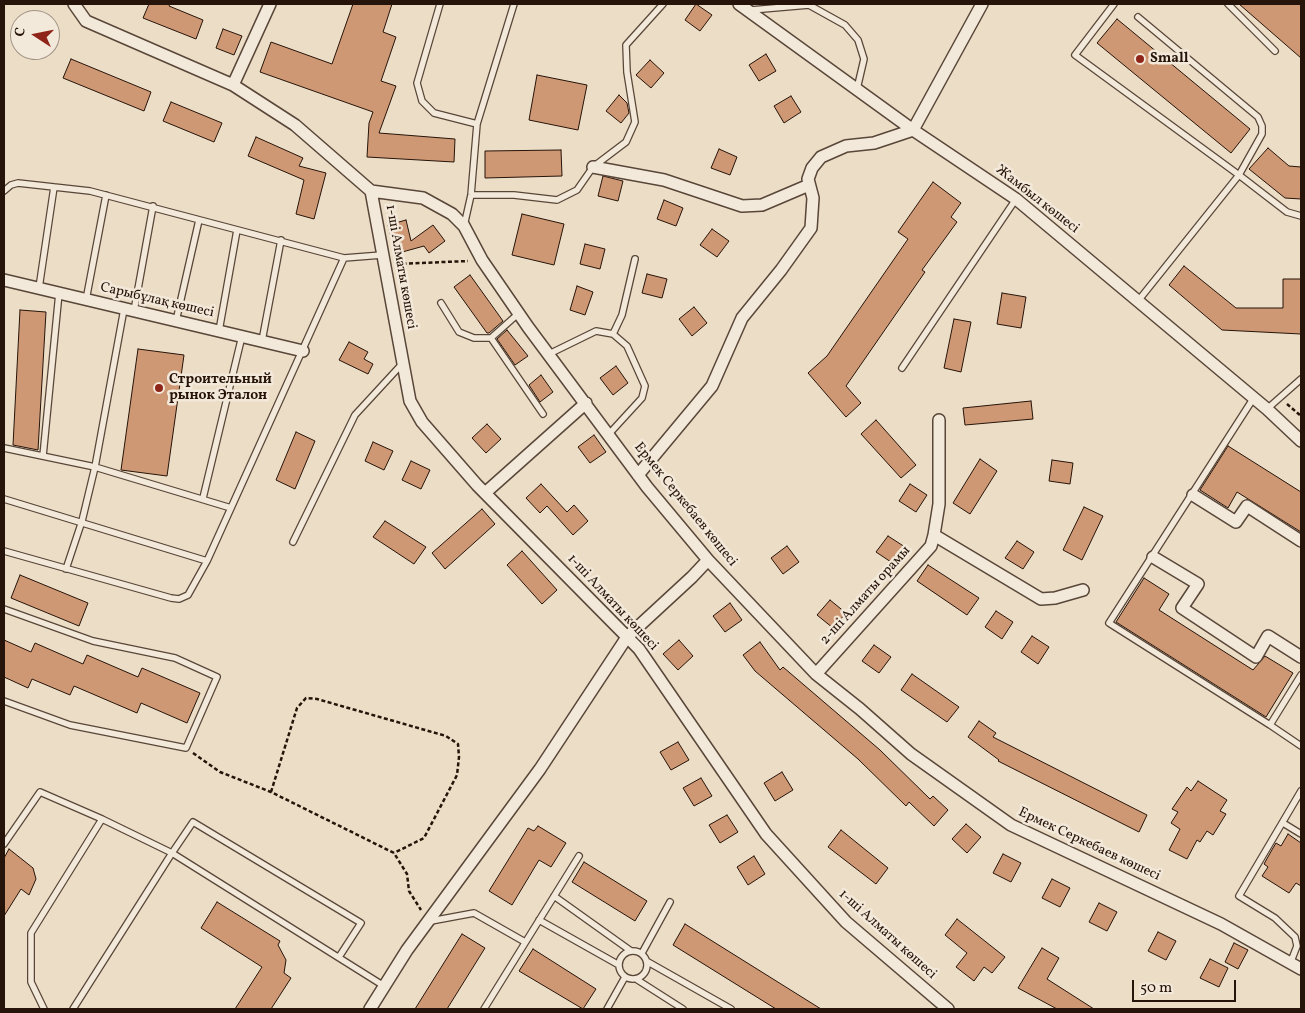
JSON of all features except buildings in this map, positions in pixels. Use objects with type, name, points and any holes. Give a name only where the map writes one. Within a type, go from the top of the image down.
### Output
[{"type":"street","points":[[74,4],[86,21],[233,85],[295,125],[370,190]]},
{"type":"street","points":[[233,85],[270,4]]},
{"type":"street","points":[[638,475],[712,386],[742,318],[781,270],[810,228],[813,198],[808,179],[812,168],[822,157],[846,146],[874,144],[913,130],[982,4]]},
{"type":"street","name":"Жамбыл көшесі","points":[[742,7],[913,130],[1016,199],[1267,409],[1301,440]]},
{"type":"street","points":[[593,167],[664,180],[742,206],[762,205],[810,185]]},
{"type":"street","name":"Ермек Серкебаев көшесі","points":[[370,190],[423,198],[452,214],[464,226],[482,260],[519,313],[638,475],[708,560],[816,674],[910,754],[1011,825],[1221,924],[1301,969]]},
{"type":"street","name":"1-ші Алматы көшесі","points":[[370,190],[410,401],[422,422],[485,493],[639,649],[766,834],[846,922],[946,1008]]},
{"type":"street","name":"Сарыбұлақ көшесі","points":[[4,280],[303,351]]},
{"type":"street","points":[[485,493],[586,403]]},
{"type":"street","name":"2-ші Алматы орамы","points":[[816,674],[931,546],[939,504],[939,420]]},
{"type":"street","points":[[1193,495],[1236,522],[1247,506],[1301,541]]},
{"type":"street","points":[[934,535],[1041,599],[1055,598],[1083,590]]},
{"type":"street","points":[[1152,557],[1198,584],[1182,608],[1256,657],[1268,636],[1301,657]]},
{"type":"street","points":[[370,1009],[429,922],[540,769],[626,637],[708,560]]},
{"type":"lane","points":[[440,4],[417,83],[422,101],[434,113],[477,124]]},
{"type":"lane","points":[[464,226],[471,195],[477,124],[514,4]]},
{"type":"lane","points":[[471,195],[514,195],[557,200],[577,190],[593,167],[626,142],[635,122],[627,72],[626,45],[662,4]]},
{"type":"lane","points":[[742,7],[809,4],[845,25],[858,40],[864,59],[857,90]]},
{"type":"lane","points":[[1114,4],[1075,55],[1287,212],[1301,216]]},
{"type":"lane","points":[[1228,4],[1275,51]]},
{"type":"lane","points":[[1138,17],[1258,117],[1262,126],[1262,134],[1238,175],[1138,301]]},
{"type":"lane","points":[[4,191],[11,185],[18,183],[106,194],[344,258],[383,260]]},
{"type":"lane","points":[[39,288],[54,187]]},
{"type":"lane","points":[[86,300],[106,194]]},
{"type":"lane","points":[[902,368],[1016,199]]},
{"type":"lane","points":[[66,569],[82,521],[154,206]]},
{"type":"lane","points":[[176,321],[199,220]]},
{"type":"lane","points":[[219,331],[237,230]]},
{"type":"lane","points":[[262,341],[281,240]]},
{"type":"lane","points":[[4,551],[179,599],[188,595],[207,561],[344,258]]},
{"type":"lane","points":[[613,334],[622,315],[635,259]]},
{"type":"lane","points":[[43,456],[59,293]]},
{"type":"lane","points":[[441,303],[459,332],[474,338],[491,338],[519,313]]},
{"type":"lane","points":[[549,354],[596,331],[613,334],[626,346],[645,386],[642,398],[609,434]]},
{"type":"lane","points":[[203,498],[242,336]]},
{"type":"lane","points":[[491,338],[544,414]]},
{"type":"lane","points":[[293,542],[355,415],[402,364]]},
{"type":"lane","points":[[1267,409],[1301,379]]},
{"type":"lane","points":[[1253,399],[1109,623],[1301,746]]},
{"type":"lane","points":[[4,448],[95,467],[231,508]]},
{"type":"lane","points":[[4,499],[82,521],[207,561]]},
{"type":"lane","points":[[4,609],[93,640],[175,658],[217,677],[186,748],[70,725],[4,701]]},
{"type":"lane","points":[[1270,725],[1301,675]]},
{"type":"lane","points":[[1290,964],[1299,942],[1288,928],[1239,896],[1301,791]]},
{"type":"lane","points":[[4,844],[40,792],[172,853],[384,986]]},
{"type":"lane","points":[[44,1009],[31,982],[30,933],[102,819]]},
{"type":"lane","points":[[73,1009],[193,822],[361,923],[339,957]]},
{"type":"lane","points":[[1283,823],[1301,834]]},
{"type":"lane","points":[[484,1009],[579,856]]},
{"type":"lane","points":[[554,896],[631,951],[642,953],[648,962],[730,1009]]},
{"type":"lane","points":[[642,953],[670,902]]},
{"type":"lane","points":[[429,922],[474,913],[525,942]]},
{"type":"lane","points":[[539,920],[619,965]]},
{"type":"lane","points":[[631,951],[621,957],[619,965],[621,973],[625,977],[636,979],[683,1009]]},
{"type":"lane","points":[[636,979],[646,973],[648,962]]},
{"type":"lane","points":[[607,1009],[625,977]]},
{"type":"path","points":[[383,260],[482,260]]},
{"type":"path","points":[[1281,398],[1301,416]]},
{"type":"path","points":[[271,792],[298,708],[306,698],[317,699],[446,736],[458,744],[457,775],[424,838],[394,852]]},
{"type":"path","points":[[186,748],[220,772],[271,792],[394,852],[407,874],[409,891],[429,922]]},
{"type":"place","name":"Small","points":[[1140,59]]},
{"type":"place","name":"Строительный рынок Эталон","points":[[159,388]]}]
